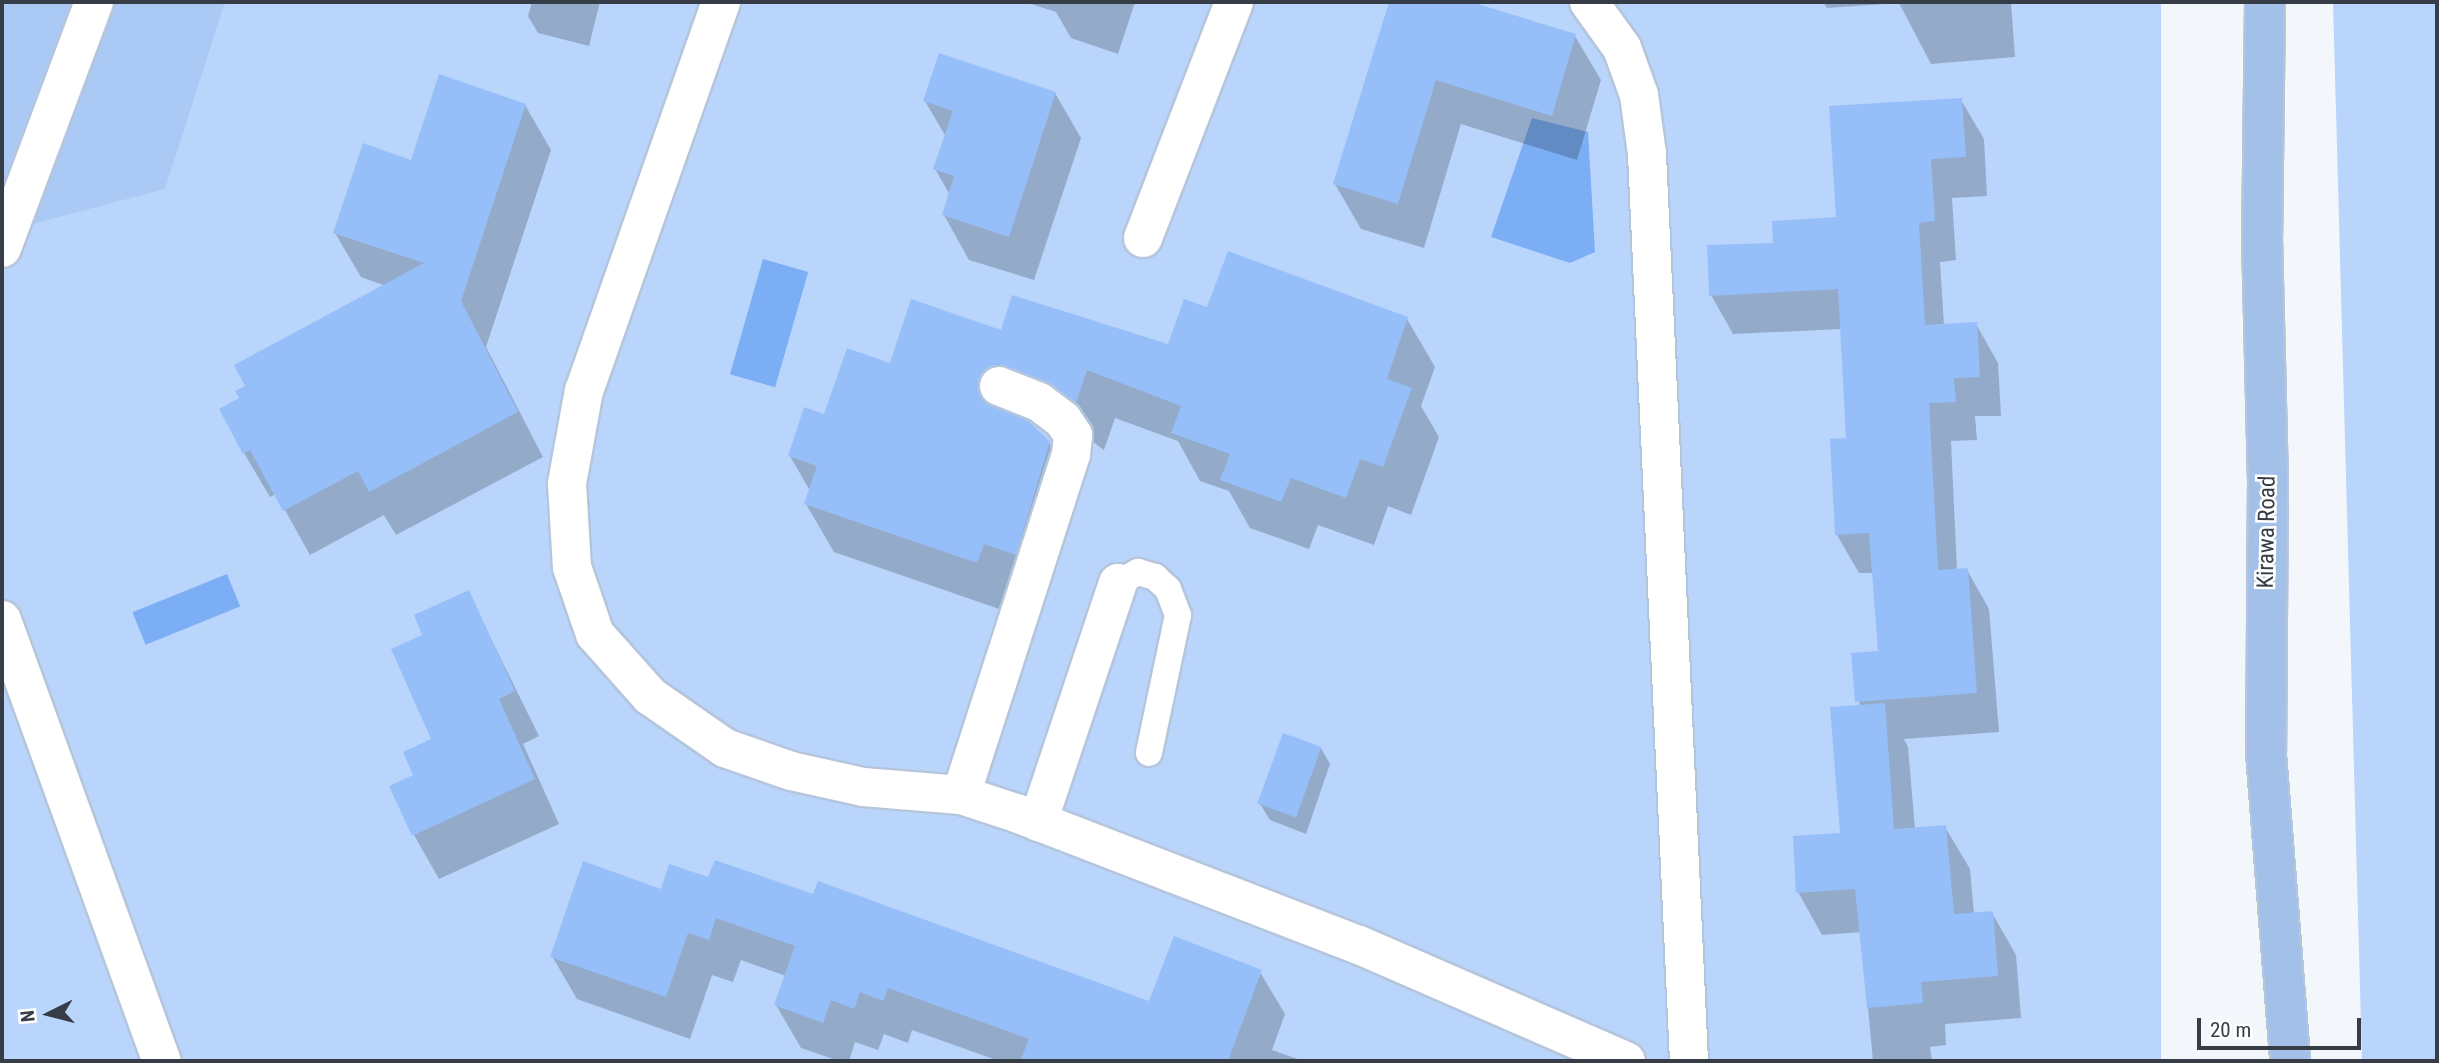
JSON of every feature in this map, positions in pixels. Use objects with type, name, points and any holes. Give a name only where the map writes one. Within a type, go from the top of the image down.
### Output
[{"type":"main road","name":"Kirawa Road","points":[[2265,2],[2262,237],[2267,401],[2266,753],[2290,1061]]},
{"type":"street","points":[[2,248],[94,2]]},
{"type":"street","points":[[721,2],[584,390],[567,484],[572,567],[595,634],[650,696],[725,748],[791,771],[863,787],[961,795],[1359,945],[1626,1061]]},
{"type":"street","points":[[1143,238],[1234,2]]},
{"type":"street","points":[[1589,2],[1622,48],[1639,95],[1647,154],[1689,1061]]},
{"type":"street","points":[[961,795],[1071,455],[1073,435],[1063,420],[1039,402],[999,386]]},
{"type":"street","points":[[1038,822],[1118,583]]},
{"type":"street","points":[[2,620],[162,1061]]},
{"type":"lane","points":[[1118,583],[1138,572],[1155,577],[1168,589],[1178,615],[1149,753]]},
{"type":"shaded area","points":[[2,2],[2161,2],[2161,1061],[2,1061]]},
{"type":"shaded area","points":[[2,2],[225,2],[165,189],[2,232]]},
{"type":"shaded area","points":[[2333,2],[2437,2],[2437,1061],[2362,1061]]},
{"type":"shaded area","points":[[1532,118],[1588,132],[1595,252],[1570,263],[1491,237]]},
{"type":"shaded area","points":[[763,259],[808,272],[775,387],[730,374]]},
{"type":"shaded area","points":[[227,574],[240,606],[146,645],[132,612]]},
{"type":"building","points":[[1389,2],[1471,2],[1576,34],[1552,116],[1436,80],[1398,204],[1333,184]]},
{"type":"building","points":[[939,53],[1056,92],[1009,237],[942,215],[954,176],[933,169],[953,111],[923,101]]},
{"type":"building","points":[[439,74],[526,104],[461,301],[518,412],[369,492],[358,471],[283,511],[250,450],[243,454],[219,409],[239,398],[235,391],[245,386],[234,365],[424,263],[333,233],[363,143],[411,160]]},
{"type":"building","points":[[1962,98],[1966,157],[1931,159],[1935,221],[1919,223],[1925,325],[1977,322],[1980,377],[1954,378],[1956,402],[1929,403],[1938,570],[1968,568],[1977,693],[1855,702],[1851,653],[1878,651],[1869,533],[1835,535],[1830,439],[1846,438],[1838,289],[1709,296],[1707,245],[1773,243],[1772,221],[1836,217],[1829,106]]},
{"type":"building","points":[[1228,251],[1408,317],[1387,379],[1412,388],[1383,467],[1360,459],[1346,498],[1291,478],[1281,502],[1220,480],[1230,454],[1171,433],[1181,406],[1087,370],[1076,403],[1047,382],[997,364],[979,377],[981,399],[1028,421],[1050,441],[1016,555],[984,544],[977,563],[804,504],[817,466],[788,456],[804,407],[824,414],[847,348],[890,363],[911,299],[1001,330],[1012,295],[1168,344],[1184,299],[1207,307]]},
{"type":"building","points":[[469,590],[515,691],[499,699],[535,779],[412,836],[389,786],[413,775],[403,752],[431,739],[391,649],[422,635],[414,615]]},
{"type":"building","points":[[1885,703],[1894,829],[1946,825],[1954,914],[1993,911],[1998,976],[1921,982],[1923,1003],[1867,1008],[1855,889],[1796,893],[1793,836],[1840,833],[1830,707]]},
{"type":"building","points":[[1283,733],[1322,747],[1296,817],[1257,803]]},
{"type":"building","points":[[715,860],[813,894],[818,881],[1149,1001],[1174,936],[1262,970],[1228,1061],[1020,1061],[1029,1039],[888,988],[883,1001],[860,992],[854,1009],[831,1000],[823,1023],[774,1005],[795,946],[716,918],[709,940],[688,933],[666,997],[550,957],[583,861],[661,889],[669,864],[708,877]]}]
